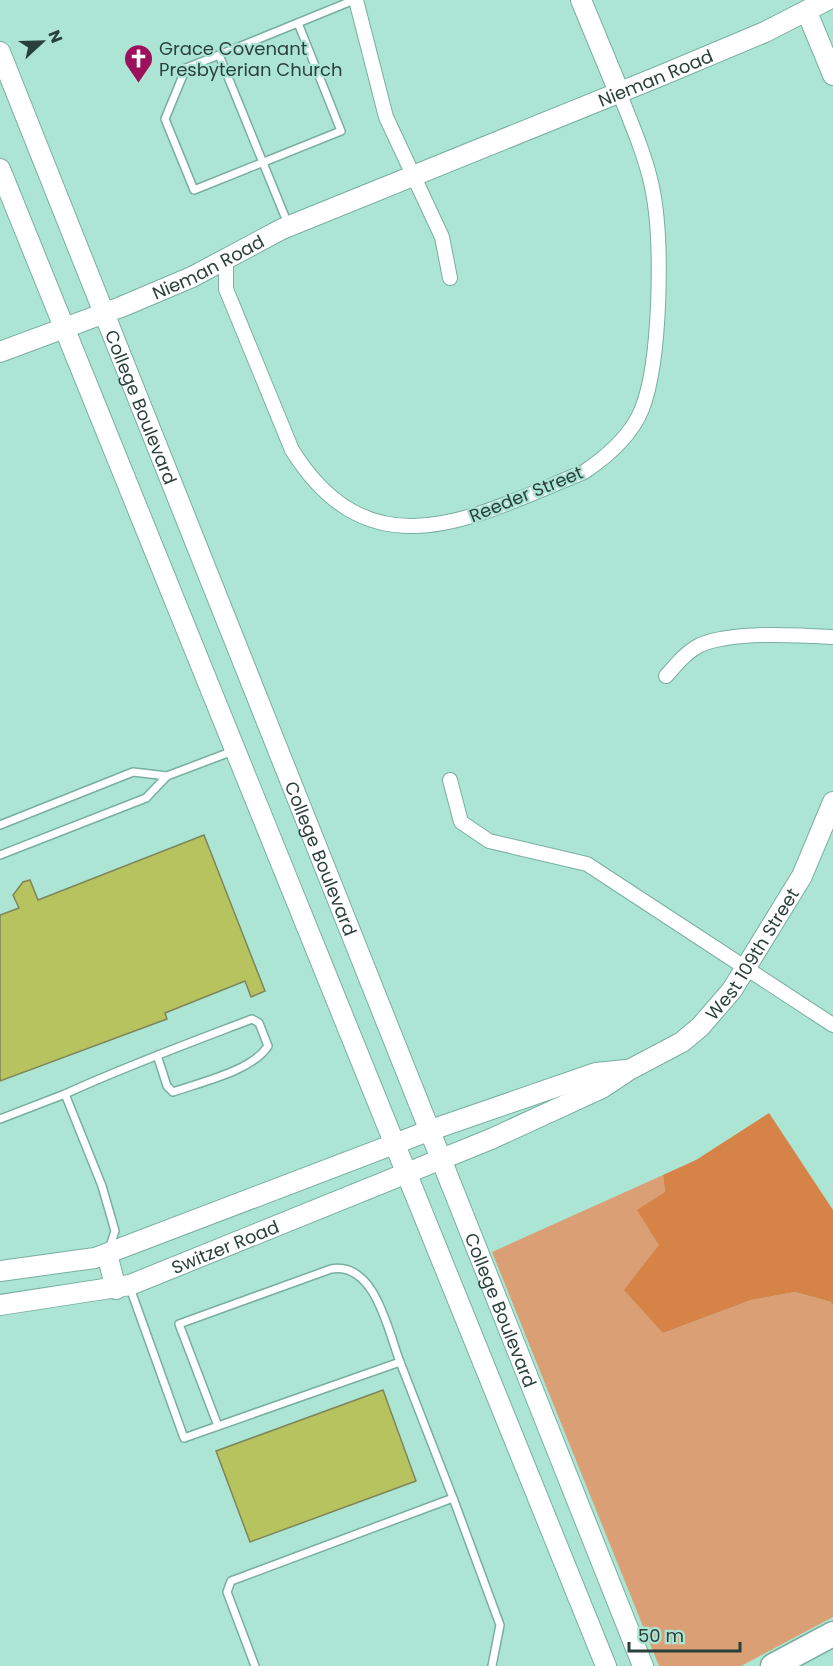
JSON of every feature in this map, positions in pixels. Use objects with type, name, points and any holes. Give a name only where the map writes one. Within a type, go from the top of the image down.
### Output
[{"type":"highway","points":[[773,1666],[833,1634]]},
{"type":"main road","points":[[581,0],[619,92]]},
{"type":"main road","name":"Nieman Road","points":[[0,352],[106,314],[192,277],[288,226],[619,92],[807,12],[827,0]]},
{"type":"main road","points":[[807,12],[833,75]]},
{"type":"main road","name":"College Boulevard","points":[[0,52],[443,1159],[643,1666]]},
{"type":"main road","name":"College Boulevard","points":[[0,169],[606,1666]]},
{"type":"main road","name":"West 109th Street","points":[[443,1159],[602,1088],[629,1070],[655,1058],[700,1027],[722,1004],[802,876],[833,802]]},
{"type":"main road","name":"West 109th Street","points":[[431,1130],[596,1073],[629,1070]]},
{"type":"main road","points":[[522,1099],[531,1121]]},
{"type":"main road","name":"Switzer Road","points":[[0,1271],[94,1258],[107,1254],[431,1130]]},
{"type":"main road","name":"Switzer Road","points":[[0,1305],[123,1287],[443,1159]]},
{"type":"main road","points":[[107,1254],[123,1287]]},
{"type":"street","points":[[355,0],[386,117],[442,237],[450,278]]},
{"type":"street","name":"Reeder Street","points":[[226,258],[226,289],[292,450],[305,471],[324,490],[349,508],[396,525],[425,527],[468,518],[584,472],[603,459],[629,431],[641,410],[653,373],[658,226],[649,176],[619,92]]},
{"type":"street","points":[[666,676],[682,657],[700,645],[770,635],[833,637]]},
{"type":"street","points":[[450,780],[461,822],[489,841],[587,864],[833,1025]]},
{"type":"lane","points":[[298,23],[341,131],[194,190],[165,119],[186,68],[355,0]]},
{"type":"lane","points":[[219,54],[288,226]]},
{"type":"lane","points":[[0,855],[146,798],[167,776],[235,750]]},
{"type":"lane","points":[[0,825],[133,772],[167,776]]},
{"type":"lane","points":[[0,1119],[157,1055],[252,1019],[259,1023],[268,1046],[262,1056],[250,1064],[173,1092],[167,1086],[157,1055]]},
{"type":"lane","points":[[64,1094],[102,1186],[115,1231],[107,1254]]},
{"type":"lane","points":[[218,1426],[179,1324],[331,1269],[346,1269],[369,1284],[500,1625],[492,1666]]},
{"type":"lane","points":[[123,1287],[184,1438],[400,1362]]},
{"type":"lane","points":[[255,1666],[227,1592],[231,1581],[453,1498]]},
{"type":"shaded area","points":[[769,1113],[833,1210],[833,1306],[831,1302],[795,1292],[751,1300],[663,1333],[624,1290],[659,1245],[637,1210],[665,1192],[663,1175],[696,1160]]},
{"type":"shaded area","points":[[663,1175],[665,1192],[660,1245],[663,1333],[751,1300],[795,1292],[831,1302],[833,1306],[833,1617],[741,1666],[659,1666],[492,1252]]},
{"type":"building","points":[[204,835],[265,991],[251,997],[245,981],[165,1013],[167,1019],[0,1081],[0,915],[19,908],[13,895],[23,882],[30,880],[38,900]]},
{"type":"building","points":[[383,1390],[416,1481],[250,1542],[216,1451]]},
{"type":"place","name":"Grace Covenant Presbyterian Church","points":[[138,84]]}]
